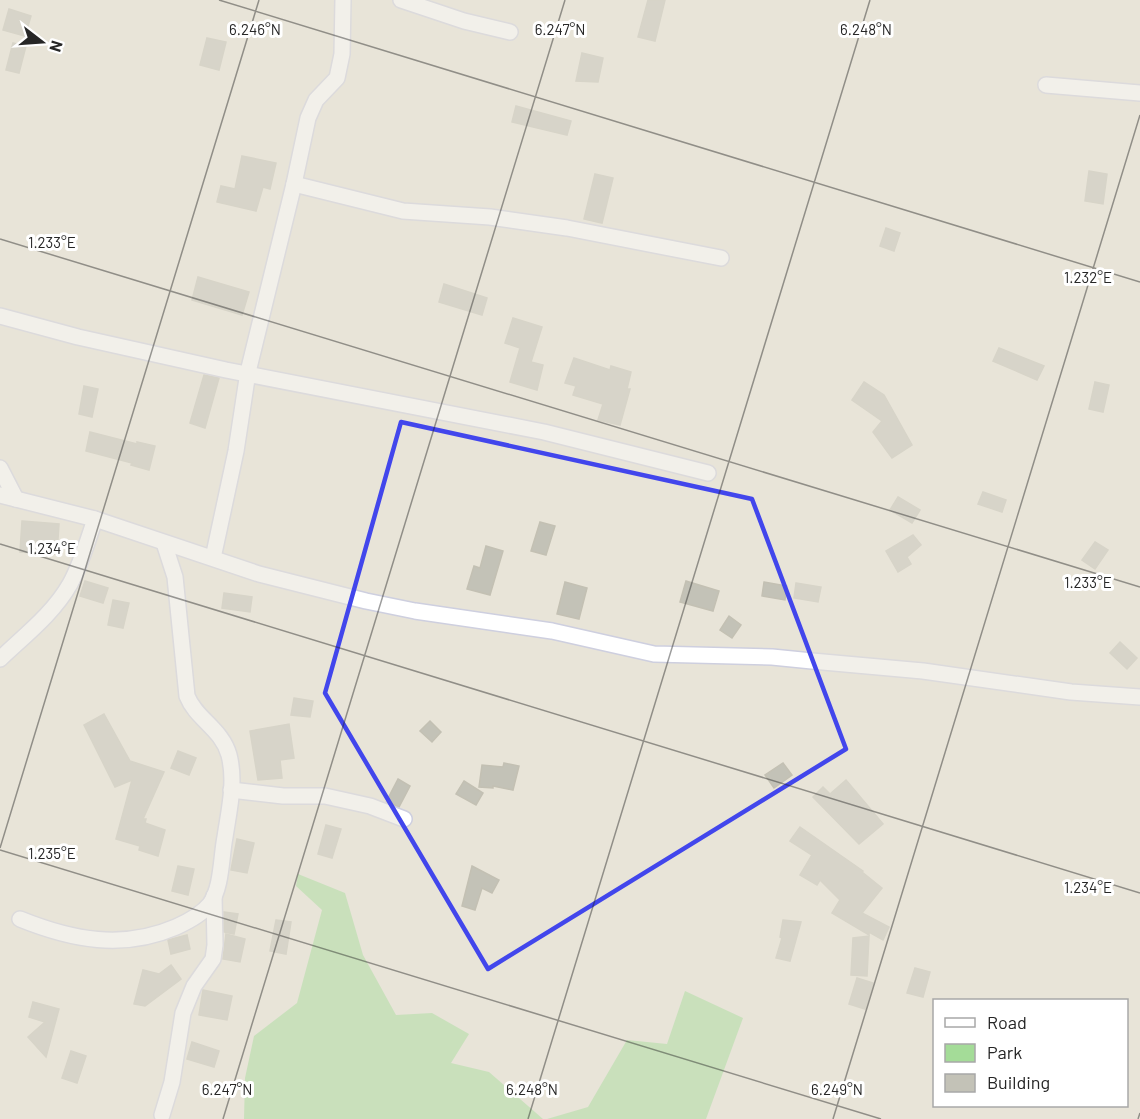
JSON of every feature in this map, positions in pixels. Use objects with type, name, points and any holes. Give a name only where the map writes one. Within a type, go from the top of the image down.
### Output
[{"type":"street","points":[[213,558],[236,451],[248,372],[308,118],[316,100],[337,78],[342,54],[343,0]]},
{"type":"street","points":[[401,0],[464,21],[510,32]]},
{"type":"street","points":[[1046,85],[1140,93]]},
{"type":"street","points":[[294,184],[403,211],[490,217],[567,228],[720,258]]},
{"type":"street","points":[[0,316],[78,337],[226,370],[248,372],[544,432],[708,473]]},
{"type":"street","points":[[0,468],[16,499]]},
{"type":"street","points":[[0,495],[95,519],[260,574],[366,601],[415,611],[552,631],[654,654],[772,657],[856,664],[1071,692],[1140,697]]},
{"type":"street","points":[[0,659],[60,599],[70,583],[95,519]]},
{"type":"street","points":[[162,1115],[171,1082],[178,1030],[183,1013],[194,986],[213,959],[214,896],[231,790],[232,769],[227,750],[218,732],[194,709],[187,696],[175,577],[164,543]]},
{"type":"street","points":[[231,790],[283,796],[325,796],[370,806],[404,819]]},
{"type":"street","points":[[20,919],[78,938],[130,941],[183,924],[205,908],[214,896]]},
{"type":"highlighted area","points":[[401,422],[752,499],[846,749],[488,969],[325,693]]},
{"type":"green space","points":[[298,874],[345,893],[363,955],[396,1015],[432,1013],[469,1034],[451,1063],[489,1072],[543,1119],[244,1119],[245,1078],[254,1036],[297,1003],[322,910],[296,886]]},
{"type":"green space","points":[[685,991],[743,1018],[706,1119],[547,1119],[588,1107],[627,1040],[667,1044]]},
{"type":"building","points":[[648,0],[665,0],[655,41],[638,37]]},
{"type":"building","points":[[9,9],[31,16],[25,36],[3,30]]},
{"type":"building","points":[[207,38],[226,42],[219,70],[200,65]]},
{"type":"building","points":[[13,43],[26,46],[19,73],[6,70]]},
{"type":"building","points":[[582,53],[603,58],[598,82],[576,81]]},
{"type":"building","points":[[516,106],[571,121],[567,135],[512,122]]},
{"type":"building","points":[[242,156],[276,163],[270,189],[263,187],[256,211],[217,202],[221,186],[235,189]]},
{"type":"building","points":[[1089,171],[1107,174],[1103,204],[1085,201]]},
{"type":"building","points":[[595,174],[613,178],[602,223],[584,219]]},
{"type":"building","points":[[886,228],[900,233],[894,251],[880,246]]},
{"type":"building","points":[[198,277],[249,292],[242,315],[192,300]]},
{"type":"building","points":[[444,284],[487,298],[482,315],[439,302]]},
{"type":"building","points":[[513,318],[542,327],[531,362],[543,365],[537,390],[510,382],[520,348],[505,343]]},
{"type":"building","points":[[999,348],[1044,366],[1037,380],[993,361]]},
{"type":"building","points":[[574,358],[610,370],[611,366],[631,372],[627,389],[630,389],[620,425],[598,420],[603,404],[573,395],[576,386],[565,383]]},
{"type":"building","points":[[204,375],[219,378],[205,428],[190,423]]},
{"type":"building","points":[[864,382],[884,395],[912,445],[892,458],[873,432],[882,421],[852,400]]},
{"type":"building","points":[[1095,382],[1109,385],[1103,412],[1089,409]]},
{"type":"building","points":[[84,386],[98,389],[92,417],[79,414]]},
{"type":"building","points":[[90,432],[137,444],[137,442],[155,446],[149,470],[86,451]]},
{"type":"building","points":[[983,492],[1006,500],[1002,512],[978,504]]},
{"type":"building","points":[[898,497],[920,510],[912,523],[890,510]]},
{"type":"building","points":[[22,521],[59,524],[57,554],[20,552]]},
{"type":"building","points":[[540,522],[555,526],[546,555],[531,551]]},
{"type":"building","points":[[913,535],[921,545],[907,557],[911,564],[898,572],[886,551]]},
{"type":"building","points":[[1095,542],[1108,550],[1095,569],[1082,560]]},
{"type":"building","points":[[486,546],[503,551],[490,595],[467,589],[474,566],[480,568]]},
{"type":"building","points":[[85,581],[108,588],[103,603],[80,596]]},
{"type":"building","points":[[686,581],[719,591],[713,611],[680,602]]},
{"type":"building","points":[[565,582],[587,588],[579,619],[557,614]]},
{"type":"building","points":[[764,582],[787,586],[785,600],[762,596]]},
{"type":"building","points":[[796,583],[821,587],[818,602],[794,598]]},
{"type":"building","points":[[224,593],[252,597],[250,612],[222,608]]},
{"type":"building","points":[[113,600],[129,603],[123,628],[108,625]]},
{"type":"building","points":[[729,616],[741,625],[732,638],[720,630]]},
{"type":"building","points":[[1120,642],[1137,658],[1127,669],[1110,653]]},
{"type":"building","points":[[294,698],[313,701],[310,717],[291,715]]},
{"type":"building","points":[[104,714],[130,761],[164,772],[143,819],[146,819],[145,823],[165,830],[158,856],[139,850],[140,846],[116,839],[132,780],[115,787],[84,725]]},
{"type":"building","points":[[430,721],[441,732],[432,742],[420,731]]},
{"type":"building","points":[[289,724],[294,758],[280,760],[282,778],[258,780],[250,731]]},
{"type":"building","points":[[178,751],[196,758],[189,775],[171,768]]},
{"type":"building","points":[[504,763],[519,766],[513,790],[493,786],[493,788],[479,787],[482,765],[503,767]]},
{"type":"building","points":[[783,763],[792,775],[774,788],[765,775]]},
{"type":"building","points":[[398,779],[410,786],[399,807],[386,802]]},
{"type":"building","points":[[846,780],[883,824],[859,844],[813,797],[823,787],[830,794]]},
{"type":"building","points":[[464,781],[483,793],[476,805],[456,794]]},
{"type":"building","points":[[326,825],[341,829],[332,858],[318,854]]},
{"type":"building","points":[[800,827],[863,871],[882,888],[862,913],[889,927],[883,940],[869,932],[869,935],[832,913],[840,900],[820,880],[817,885],[800,875],[812,855],[790,841]]},
{"type":"building","points":[[237,839],[254,843],[247,873],[231,870]]},
{"type":"building","points":[[178,866],[194,869],[188,895],[172,891]]},
{"type":"building","points":[[472,866],[499,880],[492,893],[482,888],[475,910],[462,906]]},
{"type":"building","points":[[224,912],[238,914],[234,934],[224,932]]},
{"type":"building","points":[[276,920],[291,922],[286,954],[270,951]]},
{"type":"building","points":[[783,920],[801,922],[790,961],[776,958],[782,938],[780,937]]},
{"type":"building","points":[[226,934],[245,939],[240,962],[223,959]]},
{"type":"building","points":[[187,935],[190,949],[171,954],[168,940]]},
{"type":"building","points":[[869,936],[867,976],[851,975],[853,938]]},
{"type":"building","points":[[171,965],[181,979],[145,1006],[134,1004],[143,970],[159,974]]},
{"type":"building","points":[[915,968],[930,972],[923,997],[907,993]]},
{"type":"building","points":[[857,978],[873,983],[865,1009],[849,1004]]},
{"type":"building","points":[[203,990],[232,996],[227,1020],[199,1015]]},
{"type":"building","points":[[33,1002],[59,1009],[46,1057],[28,1037],[45,1022],[29,1017]]},
{"type":"building","points":[[192,1042],[219,1051],[214,1067],[187,1059]]},
{"type":"building","points":[[71,1051],[86,1056],[77,1083],[62,1078]]}]
